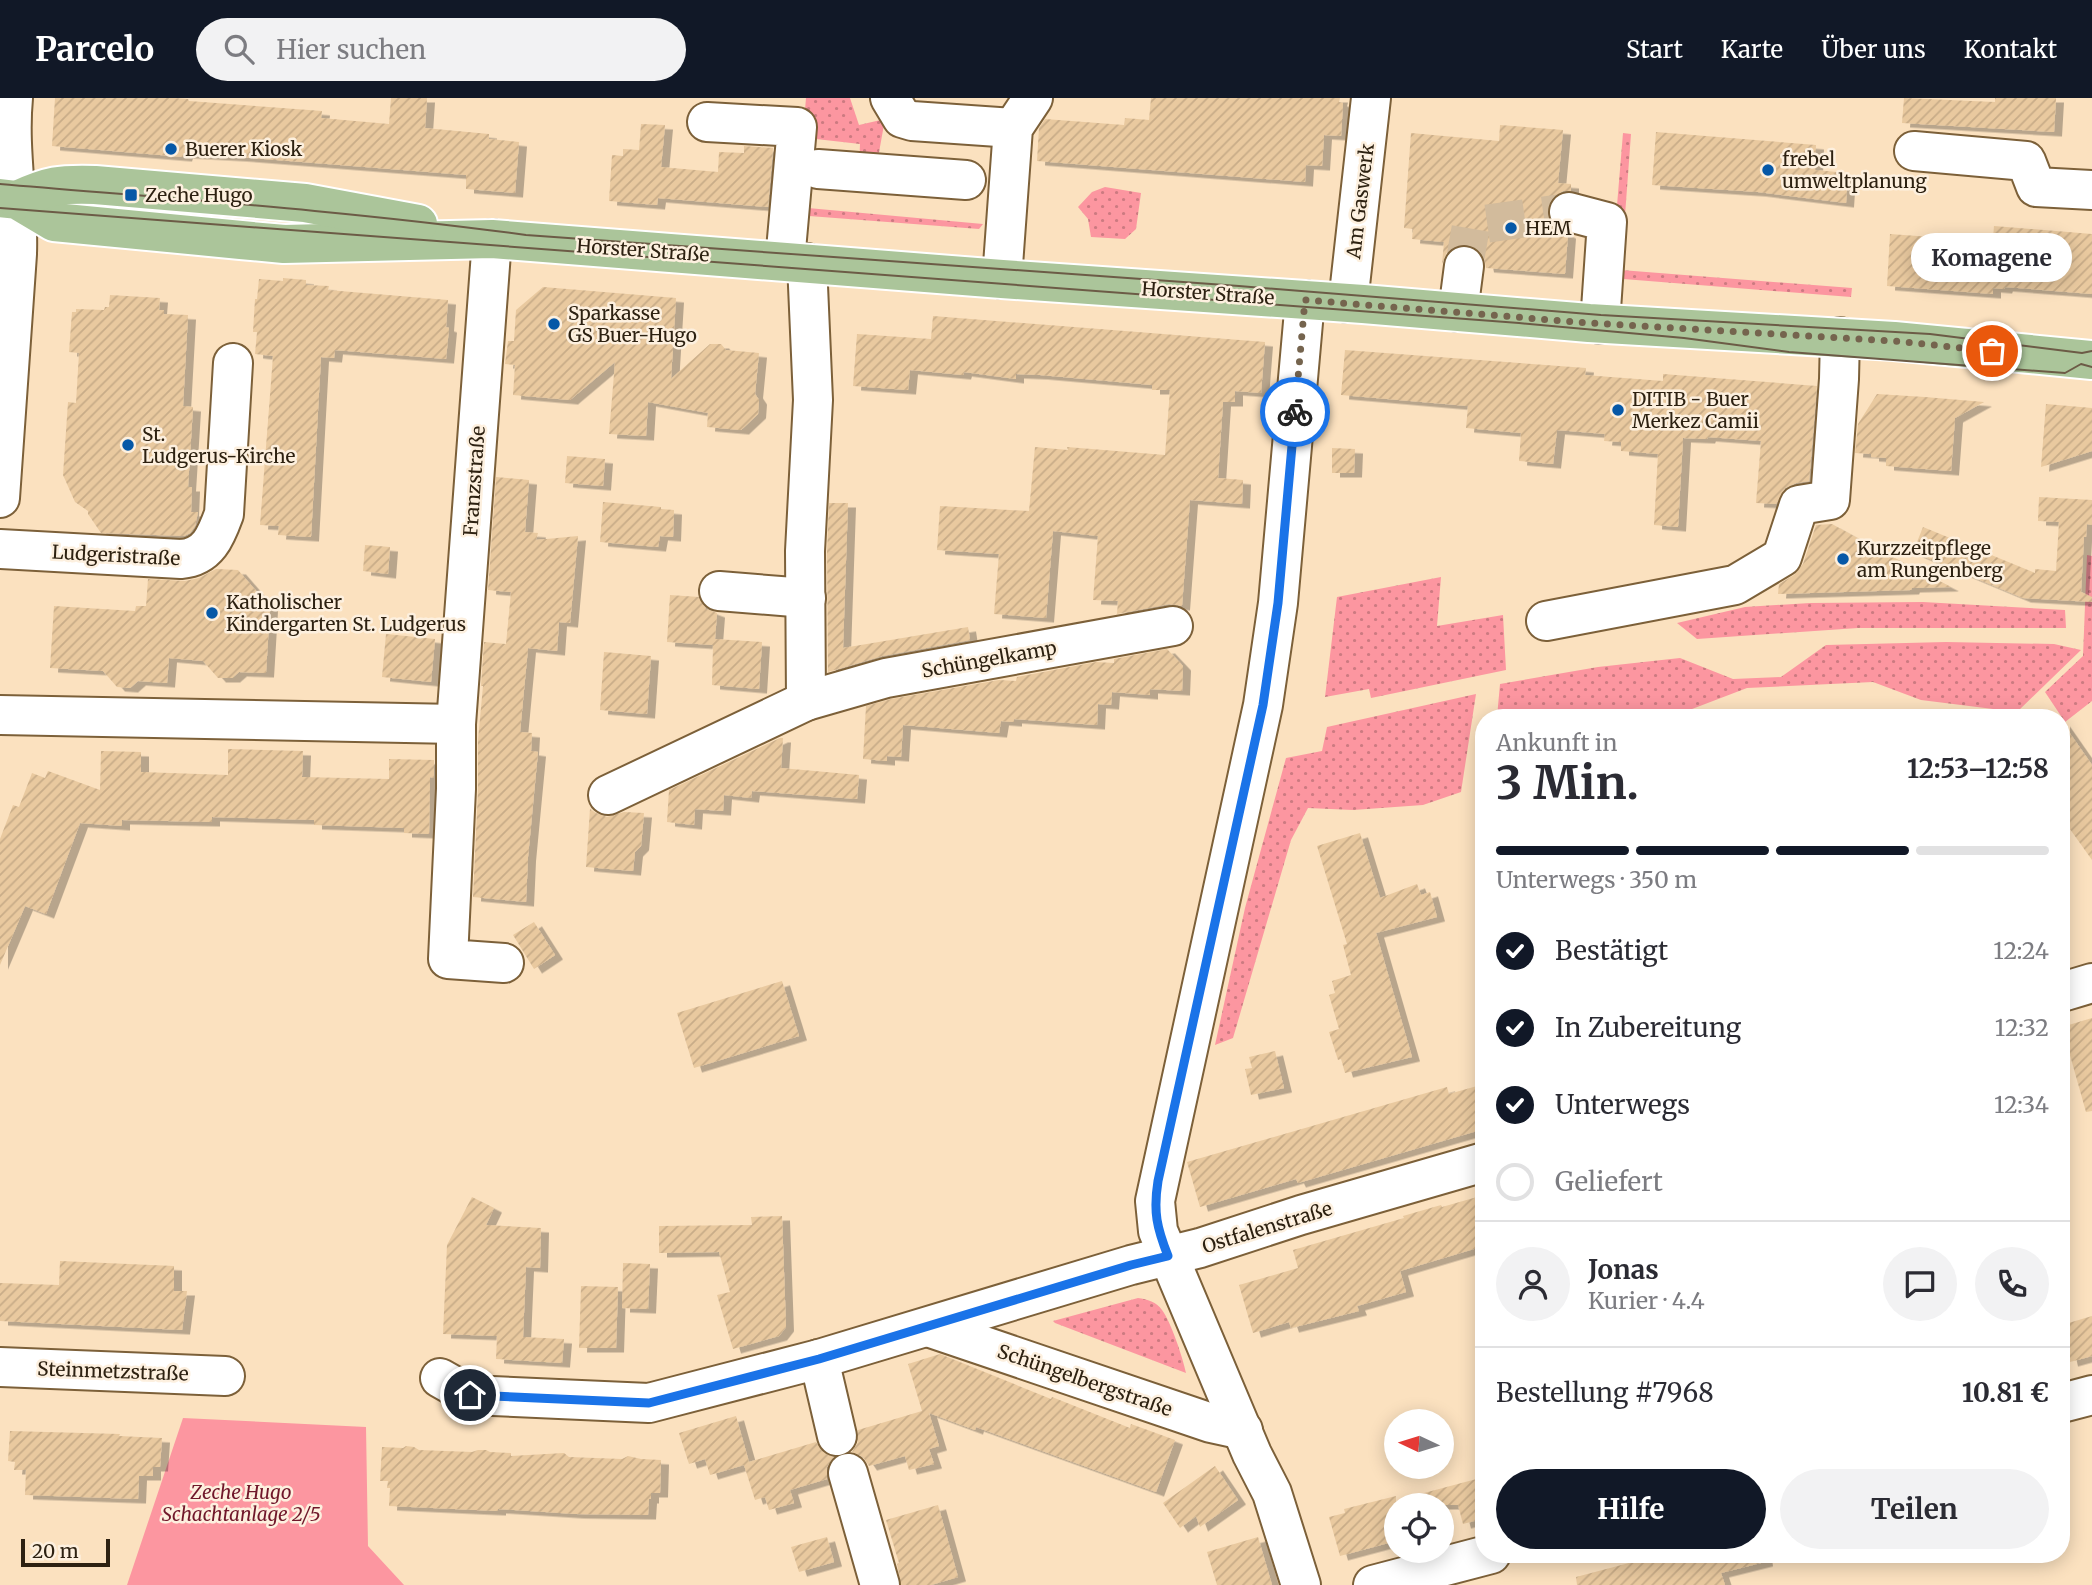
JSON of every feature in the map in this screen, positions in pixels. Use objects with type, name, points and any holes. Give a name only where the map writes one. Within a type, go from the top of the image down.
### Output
[{"type":"main road","name":"Horster Straße","points":[[8,199],[54,222],[284,244],[492,239],[1600,324],[1840,337],[2092,360]]},
{"type":"street","points":[[0,498],[17,269],[8,199],[13,98]]},
{"type":"street","name":"Am Gaswerk","points":[[1348,303],[1371,98]]},
{"type":"street","points":[[896,108],[912,121],[1023,113],[1002,279]]},
{"type":"street","points":[[896,108],[899,175]]},
{"type":"street","points":[[707,122],[797,127],[796,262],[813,400],[805,551],[806,701]]},
{"type":"street","points":[[1914,151],[2026,161],[2036,187],[2092,190]]},
{"type":"street","points":[[818,169],[966,180]]},
{"type":"street","points":[[1570,212],[1607,222],[1600,324]]},
{"type":"street","name":"Franzstraße","points":[[492,239],[456,724],[456,789],[448,958],[504,963]]},
{"type":"street","points":[[1458,312],[1464,266]]},
{"type":"street","points":[[1301,1585],[1272,1493],[1158,1231],[1155,1200],[1263,705],[1278,603],[1305,300]]},
{"type":"street","points":[[1546,621],[1735,585],[1782,557],[1799,505],[1830,500],[1840,337]]},
{"type":"street","name":"Ludgeristraße","points":[[0,549],[181,559],[201,553],[210,545],[224,513],[233,363]]},
{"type":"street","points":[[719,591],[806,598]]},
{"type":"street","name":"Schüngelkamp","points":[[608,795],[806,701],[886,678],[1173,626]]},
{"type":"street","points":[[0,715],[456,724]]},
{"type":"street","points":[[2070,990],[2092,983]]},
{"type":"street","name":"Ostfalenstraße","points":[[440,1378],[470,1395],[649,1403],[819,1359],[1475,1165]]},
{"type":"street","name":"Schüngelbergstraße","points":[[928,1327],[1211,1423],[1243,1430]]},
{"type":"street","points":[[819,1359],[837,1436]]},
{"type":"street","name":"Steinmetzstraße","points":[[0,1367],[225,1376]]},
{"type":"street","points":[[2070,1401],[2092,1395]]},
{"type":"street","points":[[848,1472],[880,1585]]},
{"type":"street","points":[[1373,1585],[1475,1558]]},
{"type":"green space","points":[[806,98],[850,98],[859,125],[885,119],[878,158],[859,167],[860,144],[816,139],[808,208],[983,224],[979,229],[796,215]]},
{"type":"green space","points":[[1623,133],[1631,134],[1621,270],[1852,288],[1851,297],[1611,278]]},
{"type":"green space","points":[[1105,187],[1141,193],[1136,229],[1125,239],[1091,237],[1088,219],[1078,207],[1092,192]]},
{"type":"green space","points":[[2087,555],[2092,556],[2092,701],[2070,718],[2070,709],[2056,709],[2045,692],[2083,656]]},
{"type":"green space","points":[[1441,577],[1437,626],[1503,615],[1506,670],[1371,698],[1369,689],[1325,697],[1337,597]]},
{"type":"green space","points":[[1923,602],[2065,610],[2066,628],[1858,628],[1697,639],[1677,623],[1745,607],[1810,603]]},
{"type":"green space","points":[[1946,642],[2054,644],[2081,650],[2020,709],[1993,709],[1921,700],[1873,682],[1747,688],[1692,709],[1498,709],[1500,684],[1598,667],[1680,658],[1733,679],[1781,677],[1826,645]]},
{"type":"green space","points":[[1476,694],[1461,792],[1423,805],[1353,810],[1308,808],[1291,840],[1233,1038],[1215,1045],[1245,908],[1286,758],[1322,751],[1327,727]]},
{"type":"green space","points":[[1138,1298],[1152,1301],[1162,1310],[1176,1340],[1186,1373],[1053,1321]]},
{"type":"green space","name":"Zeche Hugo Schachtanlage 2/5","points":[[183,1418],[366,1427],[368,1546],[404,1585],[127,1585]]},
{"type":"building","points":[[55,98],[188,99],[322,111],[321,118],[389,124],[391,98],[427,98],[425,128],[489,134],[489,139],[519,142],[515,193],[466,189],[466,175],[52,146]]},
{"type":"building","points":[[1151,98],[1340,98],[1339,102],[1343,103],[1341,136],[1324,135],[1322,166],[1306,165],[1305,182],[1037,161],[1039,128],[1045,119],[1124,125],[1125,118],[1149,120]]},
{"type":"building","points":[[1904,98],[1995,102],[1995,98],[2056,98],[2054,132],[1902,123]]},
{"type":"building","points":[[641,124],[665,125],[661,167],[718,172],[719,152],[744,153],[744,146],[773,148],[768,207],[658,198],[657,205],[609,201],[612,155],[623,156],[623,149],[639,150]]},
{"type":"building","points":[[1500,125],[1563,130],[1558,183],[1571,184],[1571,191],[1563,191],[1553,197],[1548,207],[1548,217],[1554,228],[1568,234],[1565,274],[1486,268],[1484,257],[1478,249],[1466,244],[1455,246],[1447,252],[1442,264],[1444,242],[1412,239],[1413,229],[1404,228],[1411,133],[1499,141]]},
{"type":"building","points":[[1656,132],[1816,145],[1815,170],[1848,173],[1846,203],[1758,192],[1652,185]]},
{"type":"building","points":[[1994,226],[2092,234],[2092,294],[2005,287],[1993,288],[1993,294],[1887,286],[1890,234],[1972,240],[1972,237],[1993,238]]},
{"type":"building","points":[[283,278],[306,280],[306,285],[329,286],[328,290],[448,300],[446,359],[335,350],[334,358],[321,357],[311,537],[278,535],[279,526],[260,525],[273,356],[255,354],[255,299],[259,279],[283,281]]},
{"type":"building","points":[[543,287],[676,298],[671,379],[710,344],[721,344],[726,350],[759,353],[755,394],[759,400],[758,414],[741,430],[707,427],[708,413],[648,402],[646,436],[609,434],[615,362],[570,400],[513,395],[515,365],[505,364],[508,341],[514,341],[516,310]]},
{"type":"building","name":"St. Ludgerus-Kirche","points":[[110,295],[160,298],[159,310],[164,310],[164,314],[188,315],[183,406],[193,407],[188,487],[192,487],[191,512],[198,512],[195,526],[184,536],[101,533],[88,511],[75,502],[63,475],[68,402],[76,403],[79,353],[69,352],[72,312],[76,312],[76,309],[104,310],[109,307]]},
{"type":"building","points":[[933,316],[1265,342],[1261,393],[1235,391],[1235,402],[1223,402],[1218,478],[1243,480],[1242,504],[1190,500],[1182,606],[1169,604],[1117,614],[1118,601],[1093,600],[1098,536],[1053,531],[1046,618],[994,614],[999,554],[937,550],[940,506],[1029,511],[1035,447],[1165,455],[1170,390],[1152,390],[1152,385],[1040,375],[1016,374],[1016,379],[964,372],[963,375],[910,370],[908,390],[853,386],[857,334],[931,339]]},
{"type":"building","points":[[1345,350],[1586,368],[1585,375],[1663,381],[1663,374],[1817,386],[1809,481],[1785,488],[1776,504],[1756,503],[1761,441],[1683,438],[1678,527],[1654,525],[1658,454],[1621,451],[1621,442],[1604,441],[1605,434],[1557,430],[1553,464],[1519,461],[1521,433],[1466,428],[1468,406],[1341,395]]},
{"type":"building","points":[[1877,394],[1984,402],[1955,418],[1951,471],[1886,466],[1886,458],[1855,453],[1858,424]]},
{"type":"building","points":[[2046,404],[2092,408],[2092,451],[2041,467]]},
{"type":"building","points":[[1332,448],[1355,449],[1354,473],[1332,473]]},
{"type":"building","points":[[567,456],[605,459],[603,486],[565,483]]},
{"type":"building","points":[[496,477],[529,480],[525,532],[538,533],[536,540],[578,536],[570,623],[559,622],[557,651],[528,648],[520,732],[532,733],[531,751],[538,752],[526,902],[473,897],[484,642],[506,644],[511,592],[488,590]]},
{"type":"building","points":[[2039,497],[2092,500],[2092,525],[2087,524],[2084,537],[2081,592],[2092,597],[2092,602],[2023,598],[1913,552],[1923,527],[2035,573],[2035,569],[2056,571],[2059,522],[2038,521]]},
{"type":"building","points":[[603,502],[674,510],[673,537],[660,536],[658,547],[600,542]]},
{"type":"building","points":[[829,503],[848,503],[843,648],[968,627],[970,640],[882,656],[828,672]]},
{"type":"building","name":"Kurzzeitpflege am Rungenberg","points":[[1832,524],[1951,587],[1778,594],[1779,584],[1794,575],[1803,564],[1816,525]]},
{"type":"building","points":[[365,545],[390,547],[388,574],[363,571]]},
{"type":"building","points":[[216,569],[238,570],[270,607],[266,673],[239,672],[232,678],[218,678],[203,661],[169,658],[167,683],[138,681],[130,688],[117,687],[103,671],[50,668],[54,606],[135,611],[136,606],[146,606],[148,579],[185,581],[199,578]]},
{"type":"building","points":[[670,595],[699,597],[706,609],[717,613],[715,639],[762,642],[759,689],[712,685],[713,645],[667,642]]},
{"type":"building","points":[[386,634],[435,639],[431,682],[382,677]]},
{"type":"building","points":[[1167,649],[1183,666],[1182,691],[1150,689],[1150,695],[1112,692],[1111,705],[1098,704],[1097,725],[1014,719],[1014,722],[1001,721],[999,733],[903,725],[901,757],[887,756],[887,761],[863,759],[866,706],[999,680],[1016,681],[1017,677],[1096,662],[1114,663],[1114,659]]},
{"type":"building","points":[[604,652],[651,656],[647,714],[600,710]]},
{"type":"building","points":[[2070,733],[2092,765],[2092,860],[2070,829]]},
{"type":"building","points":[[783,738],[781,768],[859,775],[857,799],[752,791],[751,798],[724,795],[723,811],[695,809],[694,825],[667,822],[669,790]]},
{"type":"building","points":[[228,749],[303,751],[302,777],[389,779],[389,759],[434,760],[434,778],[430,777],[429,834],[404,833],[404,828],[314,825],[314,820],[212,817],[212,822],[122,820],[122,826],[80,823],[46,914],[25,906],[0,965],[0,839],[13,805],[19,807],[32,773],[45,778],[48,771],[100,790],[101,751],[141,752],[141,772],[228,775]]},
{"type":"building","points":[[590,809],[607,817],[624,812],[644,813],[641,846],[635,852],[633,871],[586,867]]},
{"type":"building","points":[[1360,833],[1380,898],[1417,884],[1421,895],[1430,892],[1437,917],[1376,933],[1412,1057],[1345,1073],[1329,1032],[1339,1029],[1329,995],[1335,993],[1332,981],[1351,975],[1343,945],[1347,944],[1317,846]]},
{"type":"building","points":[[534,922],[555,955],[534,969],[513,935]]},
{"type":"building","points":[[782,981],[799,1036],[694,1068],[677,1013]]},
{"type":"building","points":[[2092,1018],[2092,1111],[2086,1112],[2070,1055],[2070,1025]]},
{"type":"building","points":[[1275,1051],[1284,1088],[1251,1095],[1245,1069],[1252,1068],[1249,1057]]},
{"type":"building","points":[[1447,1087],[1449,1094],[1475,1087],[1475,1132],[1298,1183],[1296,1179],[1200,1207],[1187,1162]]},
{"type":"building","points":[[472,1197],[494,1208],[486,1225],[541,1228],[540,1268],[526,1267],[523,1337],[564,1339],[562,1363],[496,1359],[497,1336],[443,1334],[447,1245]]},
{"type":"building","points":[[1475,1198],[1475,1249],[1400,1271],[1406,1292],[1357,1306],[1359,1311],[1291,1328],[1289,1322],[1253,1333],[1239,1285],[1298,1268],[1293,1250],[1441,1205],[1442,1207]]},
{"type":"building","points":[[782,1216],[786,1327],[779,1336],[733,1349],[717,1295],[730,1292],[719,1252],[659,1253],[659,1226],[752,1225],[751,1217]]},
{"type":"building","points":[[60,1261],[174,1266],[174,1291],[187,1291],[182,1330],[0,1321],[0,1283],[59,1285]]},
{"type":"building","points":[[623,1263],[650,1264],[648,1309],[622,1308]]},
{"type":"building","points":[[581,1286],[618,1287],[616,1348],[579,1348]]},
{"type":"building","points":[[2092,1316],[2092,1356],[2070,1362],[2070,1323]]},
{"type":"building","points":[[940,1354],[1130,1428],[1131,1424],[1175,1440],[1156,1492],[976,1427],[975,1430],[929,1413],[939,1446],[929,1449],[934,1464],[909,1470],[905,1456],[869,1466],[863,1457],[852,1452],[858,1442],[858,1430],[922,1411],[908,1364]]},
{"type":"building","points":[[736,1416],[749,1462],[816,1442],[822,1451],[833,1457],[827,1467],[827,1479],[790,1490],[794,1503],[769,1510],[765,1497],[755,1500],[744,1465],[710,1475],[705,1459],[689,1464],[679,1433]]},
{"type":"building","points":[[10,1431],[162,1438],[160,1467],[153,1467],[153,1476],[139,1476],[138,1499],[25,1495],[26,1470],[14,1470],[15,1462],[8,1461]]},
{"type":"building","points":[[406,1446],[419,1450],[486,1450],[511,1453],[511,1456],[564,1453],[569,1457],[622,1459],[628,1456],[661,1460],[660,1493],[651,1493],[648,1515],[389,1506],[388,1481],[380,1481],[382,1447]]},
{"type":"building","points":[[1215,1466],[1238,1500],[1200,1527],[1196,1516],[1180,1528],[1163,1503]]},
{"type":"building","points":[[1475,1479],[1475,1521],[1463,1524],[1458,1505],[1454,1505],[1454,1493],[1424,1493]]},
{"type":"building","points":[[1384,1499],[1384,1544],[1340,1556],[1329,1517],[1345,1513],[1344,1509]]},
{"type":"building","points":[[938,1505],[958,1577],[931,1585],[901,1585],[899,1563],[886,1520]]},
{"type":"building","points":[[827,1537],[834,1562],[799,1572],[791,1547]]},
{"type":"building","points":[[1258,1537],[1272,1585],[1217,1585],[1207,1552]]},
{"type":"building","points":[[1629,1563],[1761,1563],[1721,1573],[1725,1585],[1577,1585],[1576,1577]]},
{"type":"tunnel","points":[[1464,266],[1471,226],[1569,212]]},
{"type":"tram line","points":[[0,184],[329,212],[526,235],[1601,315],[1930,334],[2082,353],[2092,351]]},
{"type":"tram line","points":[[0,208],[1519,323],[1684,338],[1789,352],[2065,373],[2081,364],[2092,367]]},
{"type":"way so far","points":[[1295,412],[1305,300],[1589,323],[1894,341],[1992,351]]},
{"type":"place","name":"Buerer Kiosk","points":[[171,149]]},
{"type":"place","name":"frebel umweltplanung","points":[[1768,170]]},
{"type":"place","name":"Zeche Hugo","points":[[131,195]]},
{"type":"place","name":"HEM","points":[[1511,228]]},
{"type":"place","name":"Sparkasse GS Buer-Hugo","points":[[554,324]]},
{"type":"place","name":"Komagene","points":[[1992,351]]},
{"type":"place","name":"DITIB - Buer Merkez Camii","points":[[1618,410]]},
{"type":"place","name":"St. Ludgerus-Kirche","points":[[128,445]]},
{"type":"place","name":"Kurzzeitpflege am Rungenberg","points":[[1843,559]]},
{"type":"place","name":"Katholischer Kindergarten St. Ludgerus","points":[[212,613]]},
{"type":"route","points":[[470,1395],[649,1403],[819,1359],[1168,1256],[1158,1231],[1155,1200],[1263,705],[1278,603],[1295,412]]}]
